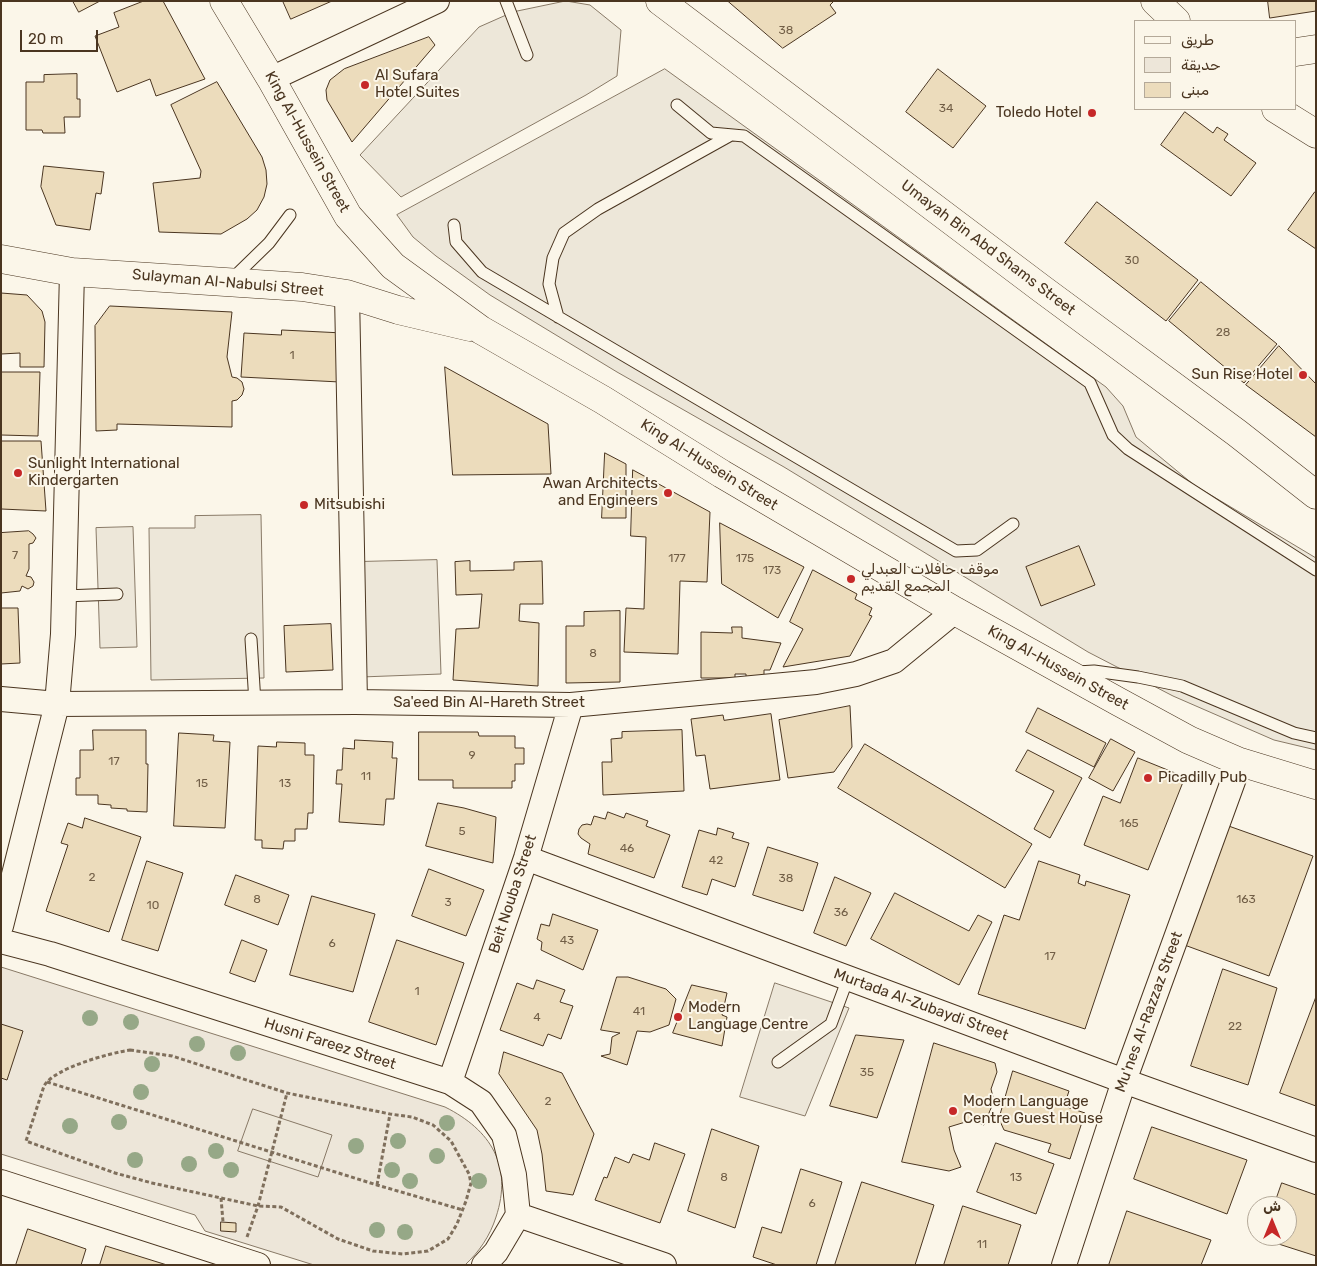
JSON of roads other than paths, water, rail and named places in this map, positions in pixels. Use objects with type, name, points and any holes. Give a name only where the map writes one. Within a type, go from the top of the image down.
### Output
[{"type":"main road","name":"King Al-Hussein Street","points":[[224,1],[271,79],[348,216],[393,266],[481,330],[603,400],[722,474],[955,611],[1189,740],[1240,762],[1316,785]]},
{"type":"main road","points":[[1155,1],[1175,20]]},
{"type":"main road","name":"Umayah Bin Abd Shams Street","points":[[663,3],[1034,283],[1237,433],[1316,495]]},
{"type":"main road","points":[[1297,52],[1316,49]]},
{"type":"main road","points":[[1278,110],[1316,134]]},
{"type":"main road","name":"Sulayman Al-Nabulsi Street","points":[[1,259],[72,272],[302,287],[347,294],[398,310],[481,330]]},
{"type":"street","points":[[271,79],[437,1]]},
{"type":"street","points":[[1,926],[57,704],[63,634],[72,272]]},
{"type":"street","points":[[347,294],[355,702]]},
{"type":"street","name":"Sa'eed Bin Al-Hareth Street","points":[[1,699],[57,704],[355,702],[571,705],[816,682],[856,674],[894,661],[955,611]]},
{"type":"street","name":"Beit Nouba Street","points":[[450,1082],[526,858],[571,705]]},
{"type":"street","name":"Mu'nes Al-Razzaz Street","points":[[1064,1265],[1124,1081],[1240,762]]},
{"type":"street","name":"Murtada Al-Zubaydi Street","points":[[526,858],[1124,1081],[1316,1150]]},
{"type":"street","name":"Husni Fareez Street","points":[[1,941],[50,954],[450,1082],[481,1102],[504,1135],[514,1175],[518,1215]]},
{"type":"street","points":[[1,1182],[249,1262]]},
{"type":"street","points":[[484,1265],[496,1252],[518,1215],[664,1265]]},
{"type":"lane","points":[[506,1],[527,55]]},
{"type":"lane","points":[[678,105],[711,133],[744,136],[1090,383],[1113,435],[1128,448],[1316,570]]},
{"type":"lane","points":[[558,317],[549,284],[553,258],[564,233],[598,208],[731,135]]},
{"type":"lane","points":[[230,281],[269,243],[290,214]]},
{"type":"lane","points":[[454,225],[456,242],[482,272],[956,551],[977,550],[1013,524]]},
{"type":"lane","points":[[64,596],[117,594]]},
{"type":"lane","points":[[251,638],[255,703]]},
{"type":"lane","points":[[1068,673],[1094,671],[1182,686],[1294,734],[1316,738]]},
{"type":"lane","points":[[778,1062],[831,1024],[848,978]]},
{"type":"place","name":"Al Sufara Hotel Suites","points":[[365,85]]},
{"type":"place","name":"Toledo Hotel","points":[[1092,113]]},
{"type":"place","name":"Sun Rise Hotel","points":[[1303,375]]},
{"type":"place","name":"Sunlight International Kindergarten","points":[[18,473]]},
{"type":"place","name":"Awan Architects and Engineers","points":[[668,493]]},
{"type":"place","name":"Mitsubishi","points":[[304,505]]},
{"type":"place","name":"موقف حافلات العبدلي المجمع القديم","points":[[851,579]]},
{"type":"place","name":"Picadilly Pub","points":[[1148,778]]},
{"type":"place","name":"Modern Language Centre","points":[[678,1017]]},
{"type":"place","name":"Modern Language Centre Guest House","points":[[953,1111]]}]
